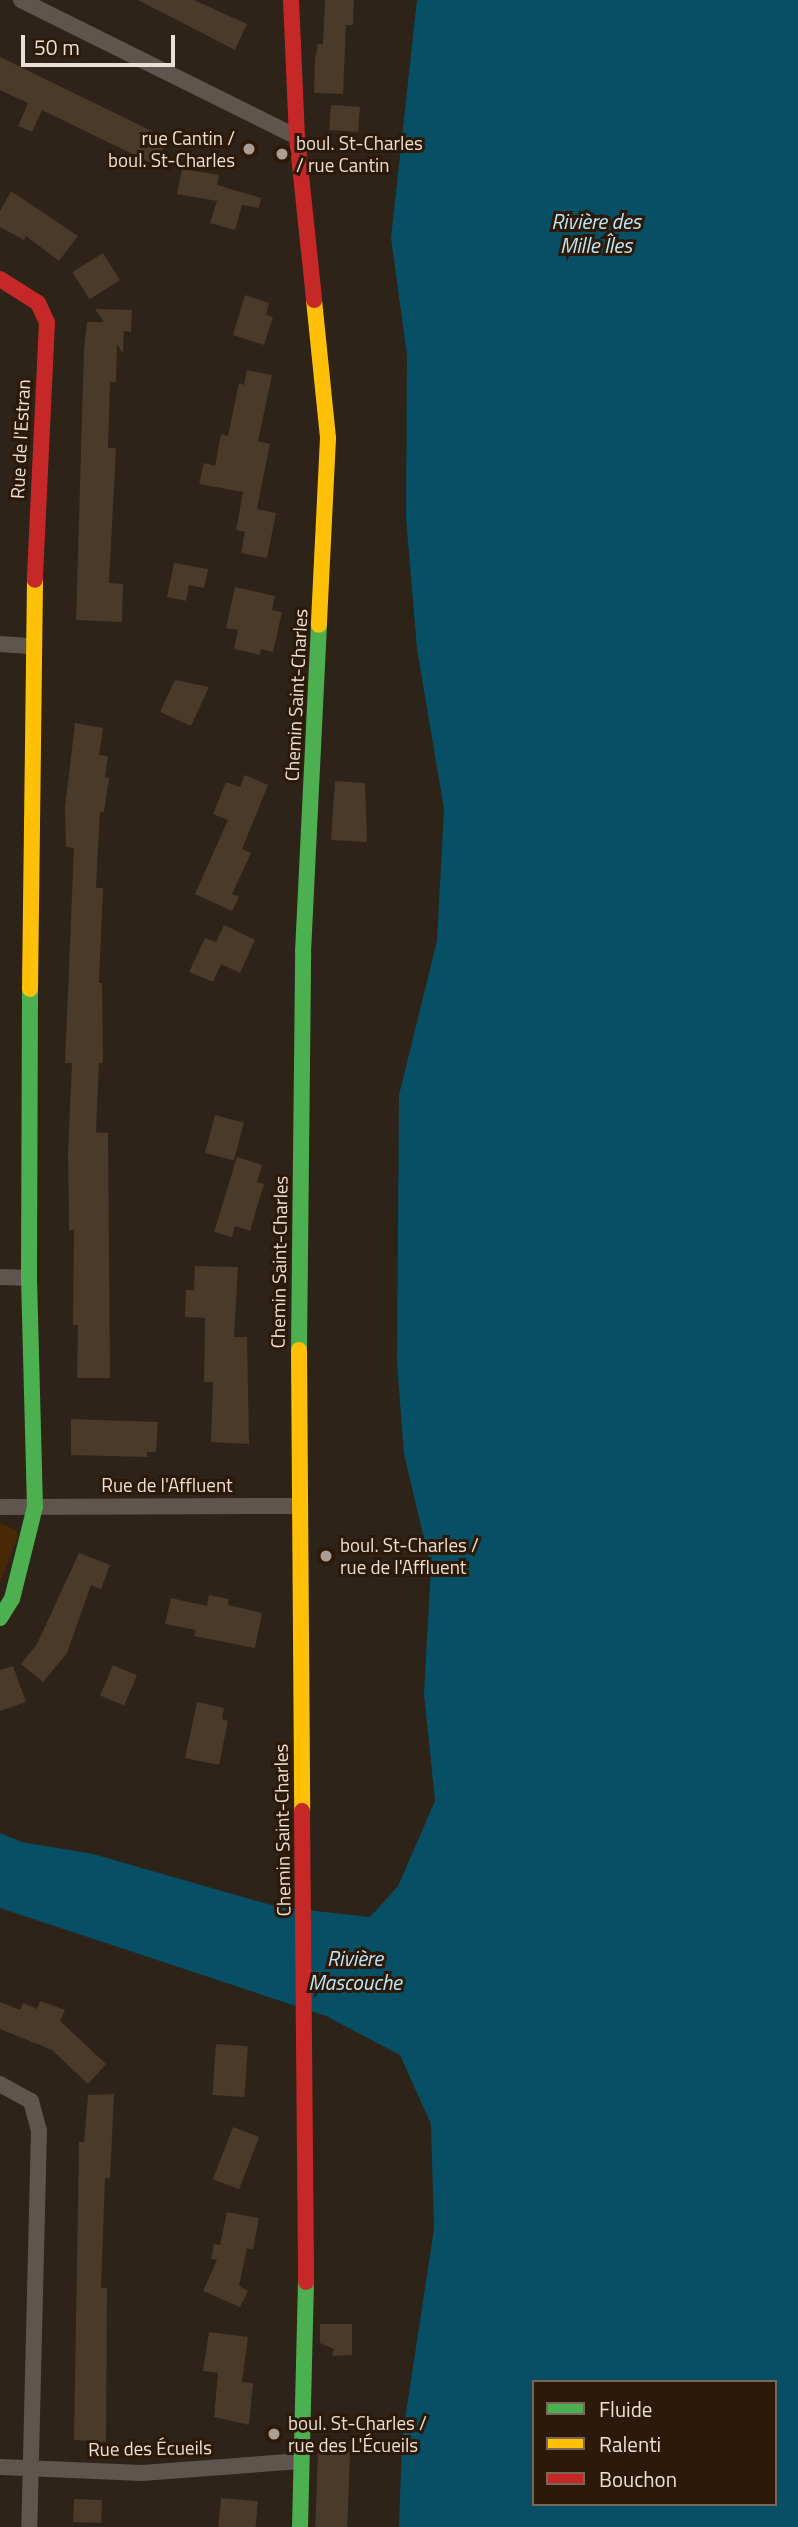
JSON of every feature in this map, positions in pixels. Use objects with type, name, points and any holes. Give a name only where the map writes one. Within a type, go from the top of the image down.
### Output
[{"type":"main road","name":"Chemin Saint-Charles","points":[[291,0],[297,137],[328,438],[303,953],[298,1506],[307,2218],[300,2527]]},
{"type":"main road","name":"Rue de l'Estran","points":[[0,278],[38,303],[47,322],[32,646],[29,1278],[36,1507]]},
{"type":"main road","points":[[0,1618],[12,1599],[36,1507]]},
{"type":"street","points":[[22,0],[297,137]]},
{"type":"street","points":[[0,644],[32,646]]},
{"type":"street","points":[[0,1277],[29,1278]]},
{"type":"street","name":"Rue de l'Affluent","points":[[0,1507],[298,1506]]},
{"type":"street","points":[[0,2084],[31,2101],[39,2130],[29,2527]]},
{"type":"street","name":"Rue des Écueils","points":[[0,2467],[142,2473],[300,2461]]},
{"type":"shaded area","points":[[0,1523],[16,1530],[18,1536],[0,1583]]},
{"type":"water","name":"Rivière des Mille Îles","points":[[417,0],[798,0],[798,2527],[399,2527],[402,2439],[434,2229],[431,2124],[400,2055],[326,2016],[0,1908],[0,1833],[22,1842],[93,1854],[278,1907],[370,1917],[398,1886],[435,1801],[424,1693],[431,1568],[404,1454],[397,1362],[399,1095],[437,941],[444,809],[417,649],[406,518],[407,355],[391,238]]},
{"type":"building","points":[[138,0],[194,0],[247,24],[235,50]]},
{"type":"building","points":[[325,0],[354,0],[353,25],[346,25],[343,94],[314,93],[315,59],[318,44],[323,44]]},
{"type":"building","points":[[0,57],[168,139],[155,165],[42,110],[32,132],[18,126],[28,103],[0,90]]},
{"type":"building","points":[[331,105],[360,107],[358,132],[329,130]]},
{"type":"building","points":[[182,169],[219,175],[217,185],[261,198],[259,208],[242,205],[235,230],[210,223],[217,201],[177,194]]},
{"type":"building","points":[[11,191],[78,236],[59,261],[26,236],[24,240],[0,227],[0,211]]},
{"type":"building","points":[[103,253],[120,280],[89,299],[72,272]]},
{"type":"building","points":[[245,295],[269,303],[266,315],[273,317],[264,345],[233,335]]},
{"type":"building","points":[[95,309],[132,310],[131,332],[124,331],[123,354],[117,344],[116,382],[110,382],[108,448],[116,448],[109,583],[123,584],[122,622],[76,620],[84,349],[87,322],[104,322]]},
{"type":"building","points":[[247,370],[272,375],[258,441],[270,444],[257,509],[276,513],[267,558],[241,553],[245,532],[236,530],[243,492],[199,484],[204,463],[215,466],[221,434],[228,436],[239,383],[244,385]]},
{"type":"building","points":[[174,563],[208,569],[204,588],[189,585],[186,601],[167,597]]},
{"type":"building","points":[[235,587],[275,596],[272,610],[282,612],[273,652],[261,649],[260,655],[234,649],[238,630],[226,628]]},
{"type":"building","points":[[175,680],[209,687],[191,726],[160,712]]},
{"type":"building","points":[[75,723],[103,728],[99,755],[108,756],[105,777],[109,778],[104,812],[100,812],[96,888],[103,888],[99,983],[102,983],[103,1063],[99,1063],[96,1132],[108,1133],[110,1378],[77,1378],[78,1325],[73,1325],[74,1230],[69,1230],[68,1151],[72,1063],[65,1063],[74,848],[66,847],[65,807]]},
{"type":"building","points":[[245,775],[268,785],[242,849],[251,853],[232,894],[239,897],[232,911],[195,894],[228,820],[213,814],[226,782],[240,787]]},
{"type":"building","points":[[335,781],[365,783],[367,842],[331,840]]},
{"type":"building","points":[[224,925],[255,940],[240,973],[221,964],[213,982],[189,972],[205,938],[216,942]]},
{"type":"building","points":[[215,1115],[244,1123],[234,1160],[205,1153]]},
{"type":"building","points":[[237,1157],[262,1165],[257,1182],[264,1184],[250,1231],[235,1226],[232,1237],[214,1232]]},
{"type":"building","points":[[195,1266],[238,1267],[234,1337],[247,1337],[249,1444],[211,1442],[213,1382],[204,1382],[205,1318],[185,1317],[186,1290],[194,1290]]},
{"type":"building","points":[[71,1419],[158,1422],[156,1452],[147,1452],[147,1457],[71,1455]]},
{"type":"building","points":[[79,1553],[110,1565],[101,1589],[91,1585],[67,1653],[43,1682],[21,1664],[37,1644]]},
{"type":"building","points":[[209,1595],[229,1599],[228,1605],[262,1613],[255,1648],[194,1636],[196,1630],[165,1624],[171,1598],[207,1606]]},
{"type":"building","points":[[113,1665],[137,1675],[124,1706],[100,1695]]},
{"type":"building","points":[[13,1666],[26,1702],[0,1711],[0,1670]]},
{"type":"building","points":[[197,1702],[224,1708],[222,1719],[228,1721],[219,1765],[185,1758]]},
{"type":"building","points":[[40,2001],[65,2010],[60,2021],[106,2064],[88,2084],[52,2050],[0,2029],[0,2002],[20,2010],[23,2003],[37,2009]]},
{"type":"building","points":[[216,2044],[248,2046],[244,2097],[212,2095]]},
{"type":"building","points":[[114,2094],[110,2178],[105,2178],[101,2288],[107,2288],[106,2442],[74,2440],[79,2142],[84,2142],[88,2095]]},
{"type":"building","points":[[233,2127],[259,2137],[239,2189],[213,2179]]},
{"type":"building","points":[[227,2212],[259,2218],[253,2250],[247,2248],[239,2286],[248,2291],[240,2307],[203,2291],[217,2260],[211,2259],[214,2244],[220,2245]]},
{"type":"building","points":[[320,2324],[352,2324],[352,2355],[332,2356],[334,2349],[320,2343]]},
{"type":"building","points":[[209,2332],[248,2337],[242,2382],[253,2383],[249,2425],[214,2417],[218,2373],[203,2371]]},
{"type":"building","points":[[318,2450],[350,2451],[347,2527],[315,2527]]},
{"type":"building","points":[[221,2498],[258,2501],[256,2527],[218,2527]]},
{"type":"building","points":[[74,2499],[102,2500],[101,2523],[73,2522]]},
{"type":"traffic: fast","points":[[299,1350],[303,952],[319,625]]},
{"type":"traffic: fast","points":[[0,1618],[12,1599],[35,1507],[29,1278],[30,989]]},
{"type":"traffic: fast","points":[[300,2527],[306,2282]]},
{"type":"traffic: slow","points":[[314,300],[328,438],[319,625]]},
{"type":"traffic: slow","points":[[30,989],[35,580]]},
{"type":"traffic: slow","points":[[299,1350],[302,1811]]},
{"type":"traffic: jam","points":[[291,0],[297,137],[314,300]]},
{"type":"traffic: jam","points":[[0,279],[38,303],[47,322],[35,580]]},
{"type":"traffic: jam","points":[[302,1811],[306,2282]]},
{"type":"place","name":"rue Cantin / boul. St-Charles","points":[[249,149]]},
{"type":"place","name":"boul. St-Charles / rue Cantin","points":[[282,154]]},
{"type":"place","name":"boul. St-Charles / rue de l'Affluent","points":[[326,1556]]},
{"type":"place","name":"boul. St-Charles / rue des L'Écueils","points":[[274,2434]]},
{"type":"water label","name":"Rivière Mascouche","points":[[355,1970]]}]
